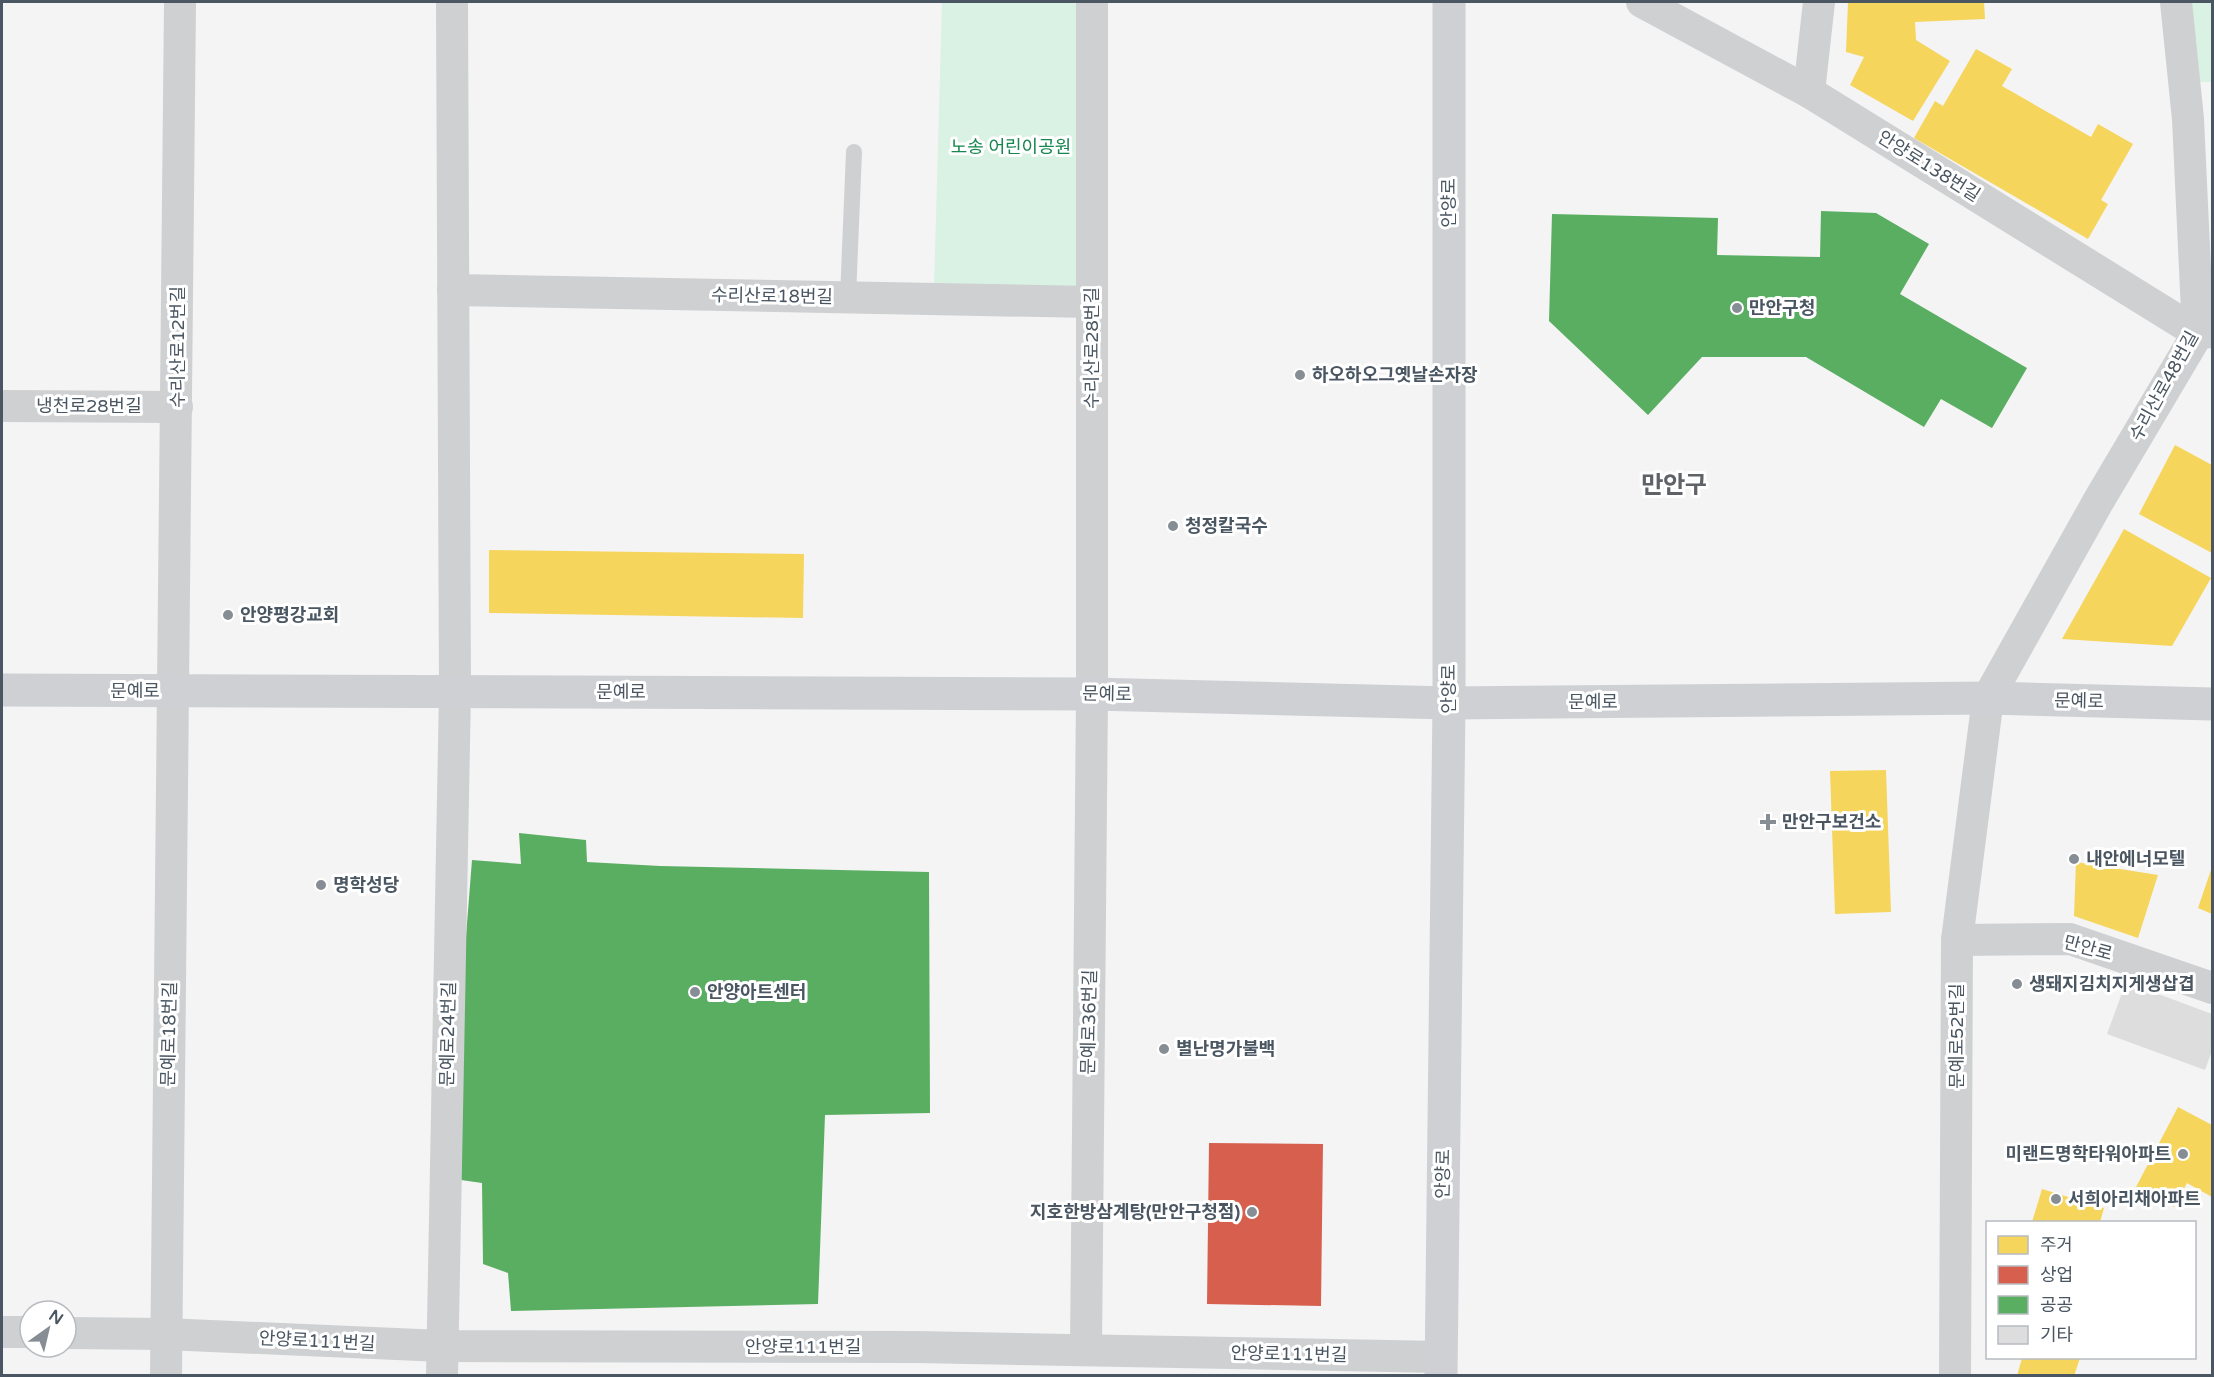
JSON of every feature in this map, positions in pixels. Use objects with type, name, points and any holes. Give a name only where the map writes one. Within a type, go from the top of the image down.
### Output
[{"type":"street","name":"수리산로12번길","points":[[173,692],[180,2]]},
{"type":"street","points":[[452,2],[455,692]]},
{"type":"street","name":"수리산로28번길","points":[[1092,2],[1092,694]]},
{"type":"street","name":"안양로","points":[[1441,1366],[1449,703],[1449,2]]},
{"type":"street","name":"안양로138번길","points":[[1642,2],[1809,92],[2205,332]]},
{"type":"street","points":[[1809,92],[1819,2]]},
{"type":"street","name":"수리산로48번길","points":[[1988,698],[2099,500],[2205,332],[2176,2]]},
{"type":"street","name":"수리산로18번길","points":[[453,290],[1091,302]]},
{"type":"street","name":"냉천로28번길","points":[[2,406],[177,407]]},
{"type":"street","name":"문예로","points":[[2,690],[1092,694],[1449,703],[1988,698],[2212,704]]},
{"type":"street","name":"문예로18번길","points":[[166,1376],[173,692]]},
{"type":"street","name":"문예로24번길","points":[[442,1361],[455,692]]},
{"type":"street","name":"문예로36번길","points":[[1086,1350],[1092,694]]},
{"type":"street","name":"문예로52번길","points":[[1954,1376],[1958,940],[1988,698]]},
{"type":"street","name":"만안로","points":[[1958,940],[2070,939],[2212,988]]},
{"type":"street","points":[[2,1332],[18,1332]]},
{"type":"street","name":"안양로111번길","points":[[78,1333],[165,1334],[442,1361],[894,1347],[1086,1350],[1441,1366]]},
{"type":"lane","points":[[848,297],[854,152]]},
{"type":"green space","name":"노송 어린이공원","points":[[942,2],[1085,2],[1081,291],[934,288]]},
{"type":"green space","points":[[2190,2],[2212,2],[2212,82],[2199,82]]},
{"type":"building: 주거","points":[[1848,2],[1984,2],[1985,19],[1915,22],[1916,40],[1950,61],[1913,121],[1850,85],[1864,57],[1846,52]]},
{"type":"building: 주거","points":[[1976,49],[2012,69],[2002,86],[2091,137],[2098,124],[2133,144],[2101,200],[2108,204],[2088,239],[1914,138],[1935,101],[1943,106]]},
{"type":"building: 주거","points":[[2175,445],[2212,465],[2212,553],[2139,514]]},
{"type":"building: 주거","points":[[2124,529],[2211,578],[2172,646],[2062,639]]},
{"type":"building: 주거","points":[[489,550],[804,554],[803,618],[489,613]]},
{"type":"building: 주거","points":[[1886,770],[1891,912],[1835,914],[1830,771]]},
{"type":"building: 주거","points":[[2076,862],[2158,875],[2138,938],[2074,916]]},
{"type":"building: 주거","points":[[2212,867],[2212,914],[2198,908]]},
{"type":"building: 주거","name":"미랜드명학타워아파트","points":[[2178,1107],[2212,1125],[2212,1197],[2187,1183],[2174,1207],[2136,1187]]},
{"type":"building: 주거","name":"서희아리채아파트","points":[[2042,1189],[2104,1208],[2100,1221],[2032,1221]]},
{"type":"building: 주거","points":[[2022,1359],[2080,1359],[2074,1376],[2017,1376]]},
{"type":"building: 상업","points":[[1209,1143],[1323,1144],[1321,1306],[1207,1304]]},
{"type":"building: 공공","name":"만안구청","points":[[1821,211],[1876,213],[1929,244],[1900,294],[2027,368],[1992,428],[1941,399],[1924,427],[1806,357],[1702,357],[1648,415],[1549,321],[1552,214],[1718,218],[1717,255],[1820,257]]},
{"type":"building: 공공","name":"안양아트센터","points":[[519,833],[586,840],[587,862],[660,866],[929,872],[930,1113],[825,1115],[818,1304],[511,1311],[508,1273],[483,1264],[482,1183],[447,1178],[472,860],[521,864]]},
{"type":"building: 기타","points":[[2126,982],[2212,1014],[2212,1051],[2205,1070],[2107,1034]]},
{"type":"place","name":"만안구청","points":[[1737,308]]},
{"type":"place","name":"하오하오그옛날손자장","points":[[1300,375]]},
{"type":"place","name":"청정칼국수","points":[[1173,526]]},
{"type":"place","name":"안양평강교회","points":[[228,615]]},
{"type":"place","name":"만안구보건소","points":[[1768,822]]},
{"type":"place","name":"내안에너모텔","points":[[2074,859]]},
{"type":"place","name":"명학성당","points":[[321,885]]},
{"type":"place","name":"생돼지김치지게생삽겹","points":[[2017,984]]},
{"type":"place","name":"안양아트센터","points":[[695,992]]},
{"type":"place","name":"별난명가불백","points":[[1164,1049]]},
{"type":"place","name":"미랜드명학타워아파트","points":[[2183,1154]]},
{"type":"place","name":"서희아리채아파트","points":[[2056,1199]]},
{"type":"place","name":"지호한방삼계탕(만안구청점)","points":[[1252,1212]]},
{"type":"district","name":"만안구","points":[[1674,485]]}]
